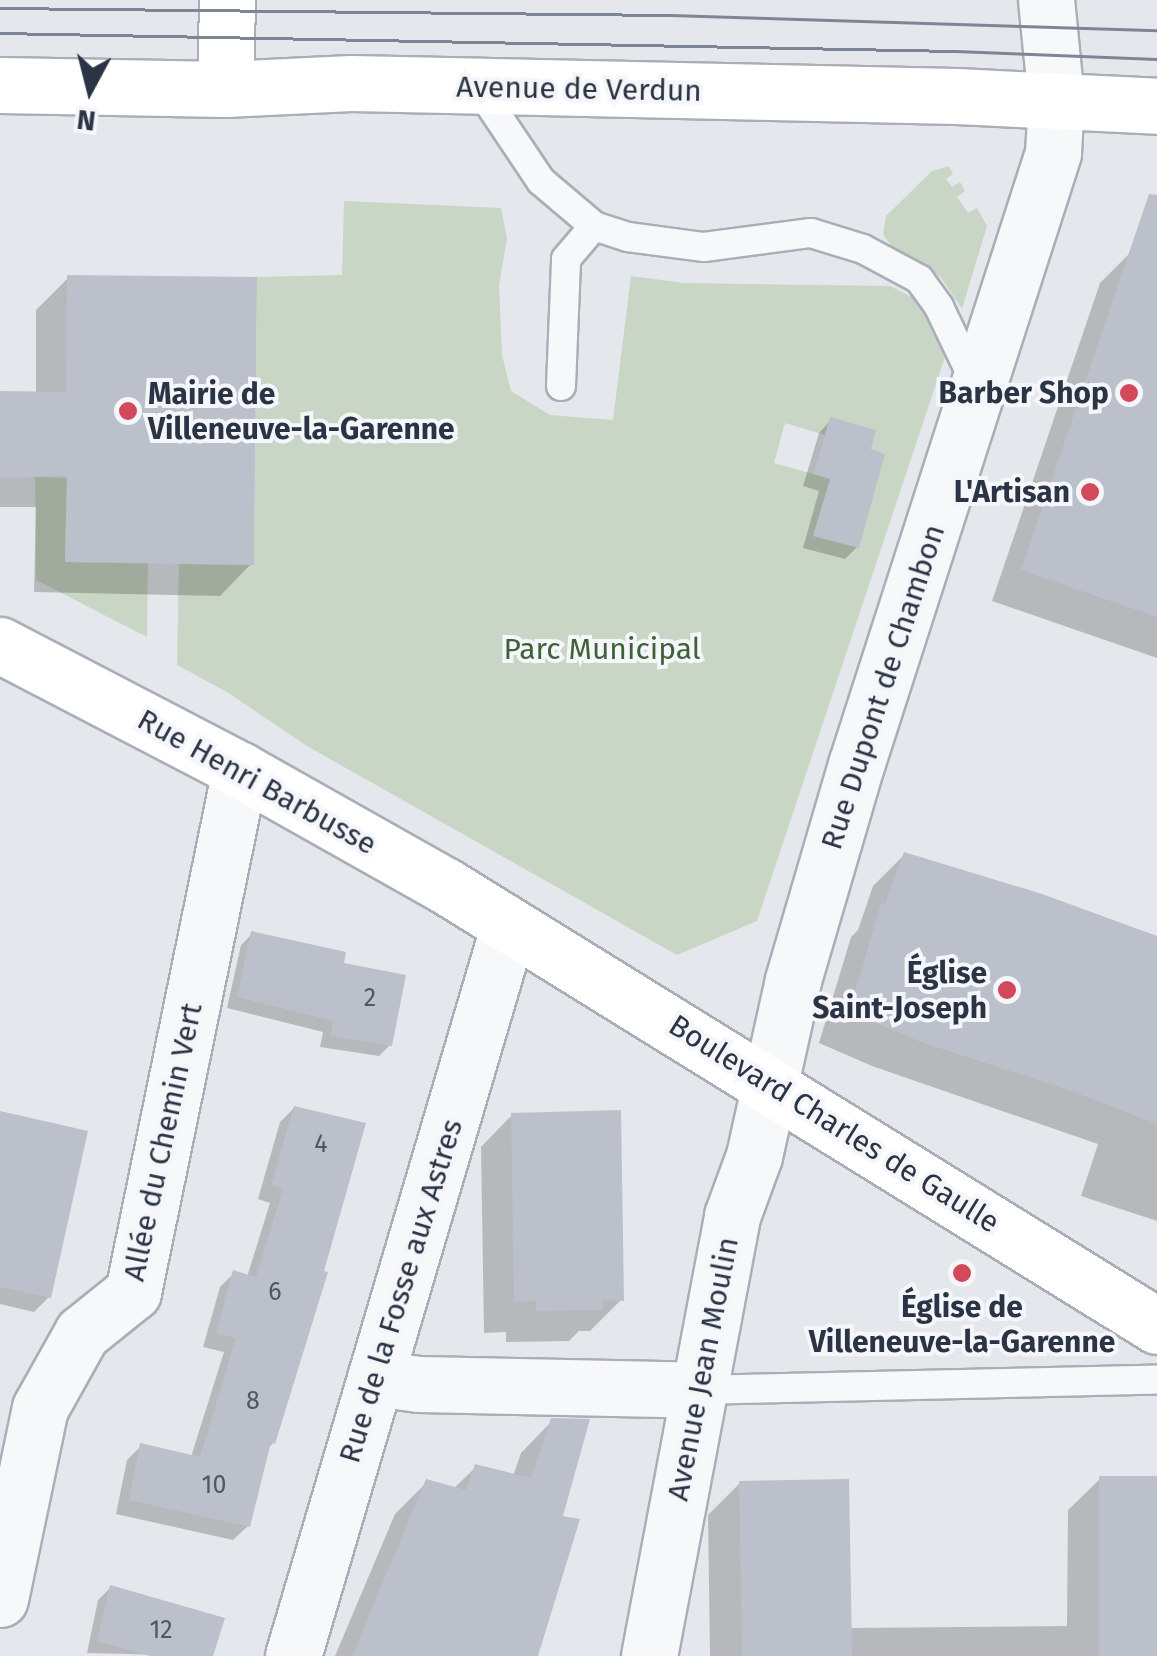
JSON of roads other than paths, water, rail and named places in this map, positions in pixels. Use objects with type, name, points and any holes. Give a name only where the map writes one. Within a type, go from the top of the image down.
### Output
[{"type":"main road","points":[[225,89],[227,0]]},
{"type":"main road","name":"Avenue de Verdun","points":[[0,85],[225,89],[350,83],[1056,100],[1157,106]]},
{"type":"main road","name":"Rue Henri Barbusse","points":[[0,646],[240,770],[509,925]]},
{"type":"main road","name":"Boulevard Charles de Gaulle","points":[[509,925],[1157,1326]]},
{"type":"street","name":"Rue Dupont de Chambon","points":[[771,1085],[793,980],[856,765],[1053,152],[1056,100],[1046,0]]},
{"type":"street","name":"Allée du Chemin Vert","points":[[0,1599],[40,1408],[82,1333],[133,1292],[240,770]]},
{"type":"street","name":"Rue de la Fosse aux Astres","points":[[292,1656],[509,925]]},
{"type":"street","name":"Avenue Jean Moulin","points":[[649,1656],[732,1216],[754,1156],[771,1085]]},
{"type":"street","points":[[375,1378],[419,1384],[698,1390]]},
{"type":"lane","points":[[478,88],[541,181],[594,226],[628,237],[704,246],[811,233],[863,249],[919,280],[940,307],[978,388]]},
{"type":"lane","points":[[560,386],[566,260],[594,226]]},
{"type":"lane","points":[[698,1390],[1157,1380]]},
{"type":"tram line","points":[[0,8],[672,15],[1157,30]]},
{"type":"tram line","points":[[0,33],[957,51],[1157,59]]},
{"type":"place","name":"Barber Shop","points":[[1129,393]]},
{"type":"place","name":"Mairie de Villeneuve-la-Garenne","points":[[128,411]]},
{"type":"place","name":"L'Artisan","points":[[1090,492]]},
{"type":"place","name":"Église Saint-Joseph","points":[[1007,990]]},
{"type":"place","name":"Église de Villeneuve-la-Garenne","points":[[962,1273]]},
{"type":"park label","name":"Parc Municipal","points":[[602,649]]}]
